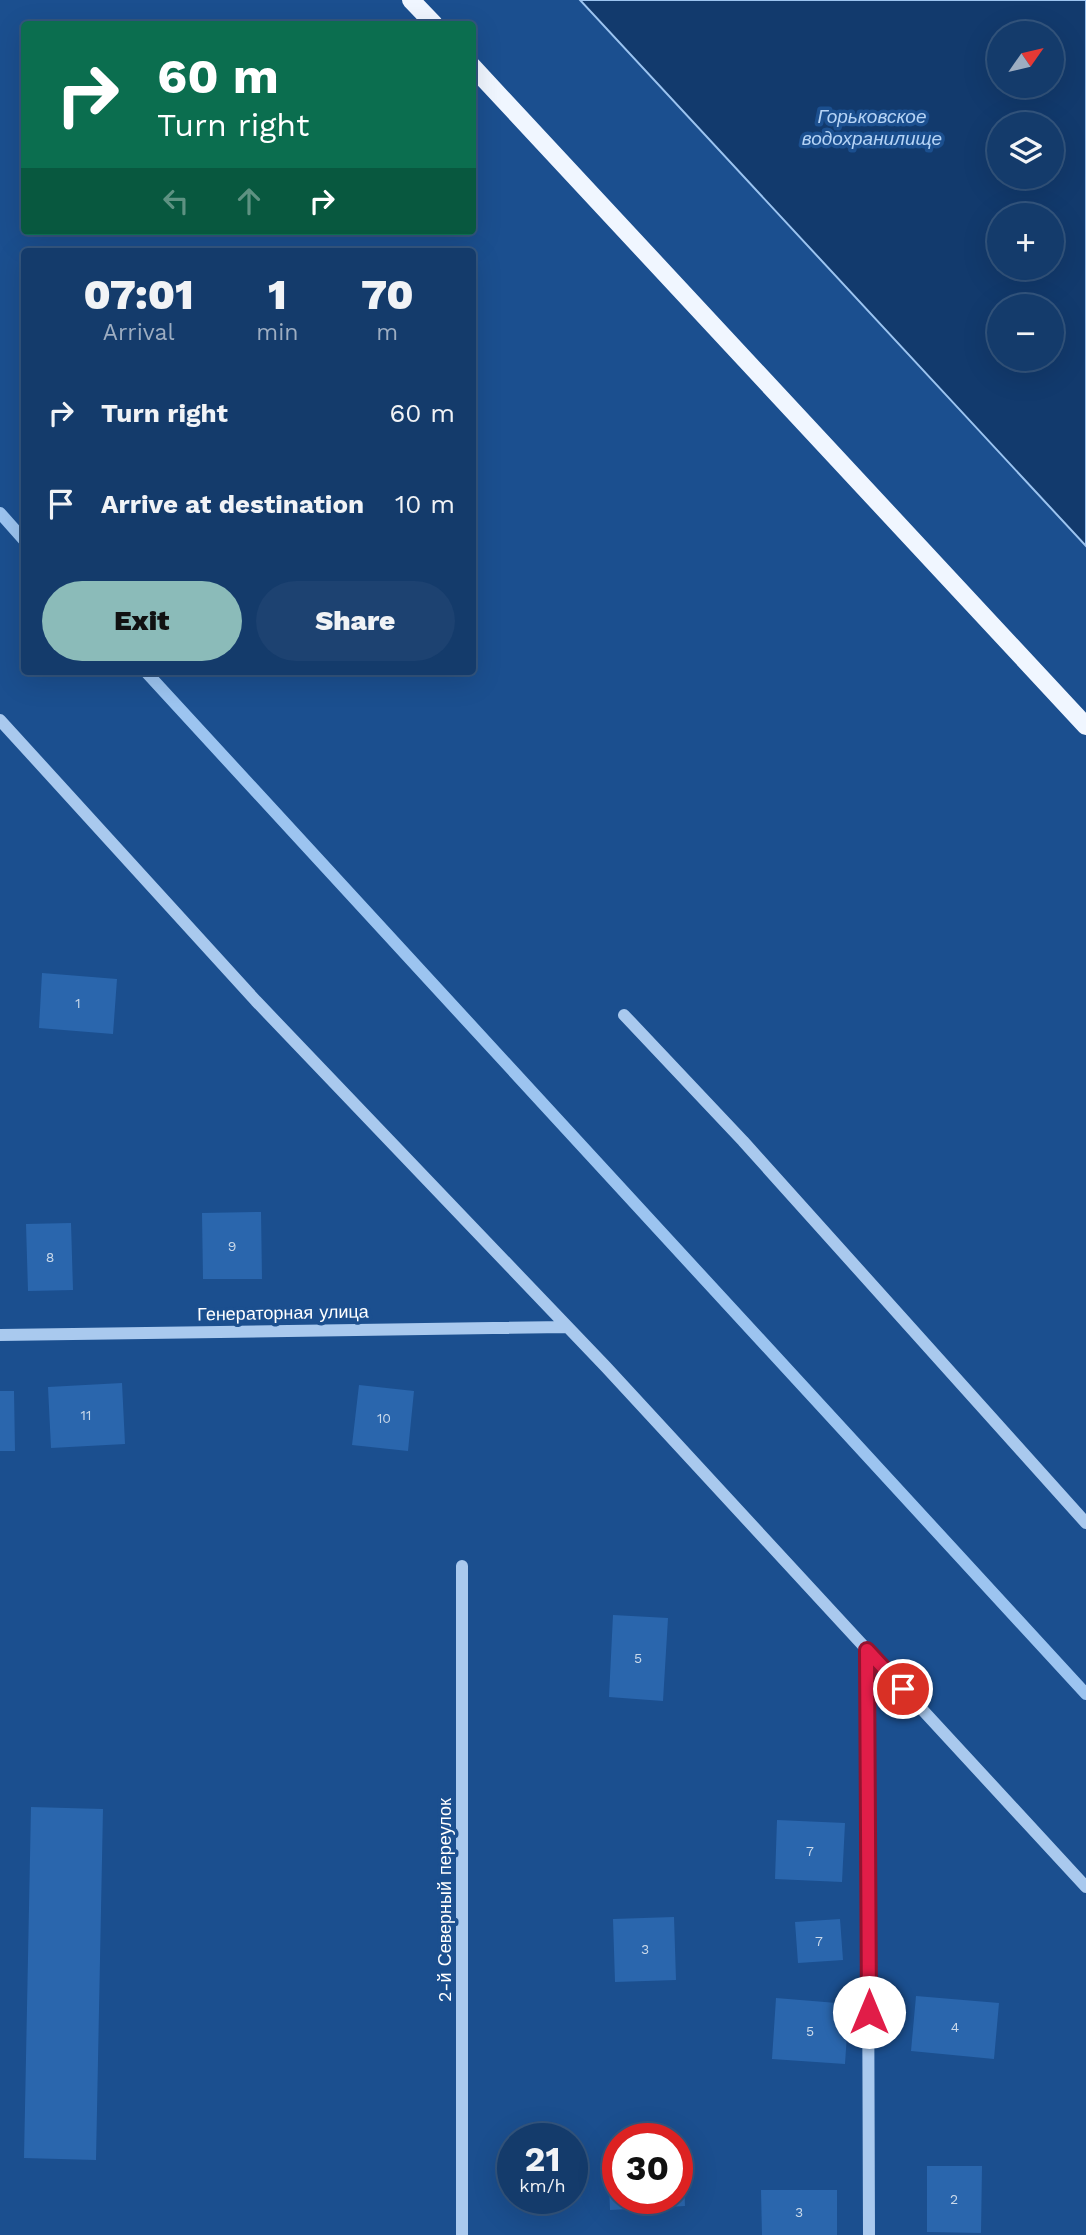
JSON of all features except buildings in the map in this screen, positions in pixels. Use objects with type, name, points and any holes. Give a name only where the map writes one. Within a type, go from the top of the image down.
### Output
[{"type":"main road","points":[[411,0],[431,21]]},
{"type":"main road","points":[[476,70],[1086,726]]},
{"type":"street","points":[[0,720],[256,1001],[568,1327],[1086,1886]]},
{"type":"street","points":[[624,1015],[743,1141],[1086,1523]]},
{"type":"street","name":"Генераторная улица","points":[[0,1335],[568,1327]]},
{"type":"street","name":"2-й Северный переулок","points":[[462,1566],[462,2235]]},
{"type":"street","points":[[867,1650],[869,2235]]},
{"type":"water","name":"Горьковское водохранилище","points":[[580,0],[1086,0],[1086,546]]},
{"type":"waterway","points":[[0,513],[21,537]]},
{"type":"waterway","points":[[149,675],[1086,1694]]},
{"type":"route","points":[[869,2012],[867,1650],[903,1689]]}]
